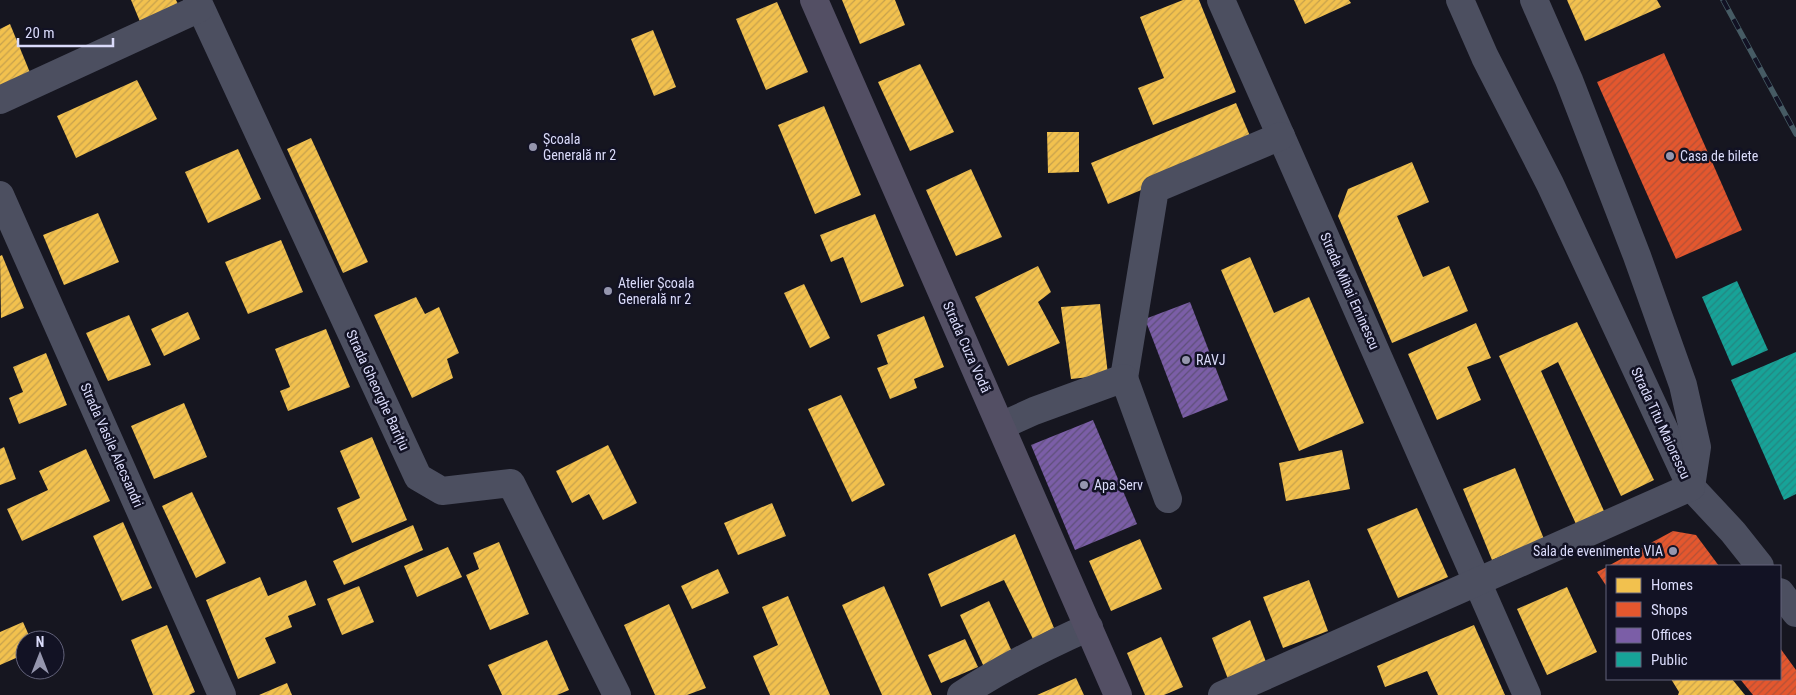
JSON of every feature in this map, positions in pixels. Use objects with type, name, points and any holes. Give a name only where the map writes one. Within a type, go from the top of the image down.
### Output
[{"type":"main road","name":"Strada Cuza Vodă","points":[[814,0],[1118,695]]},
{"type":"street","name":"Strada Mihai Eminescu","points":[[1221,0],[1527,695]]},
{"type":"street","name":"Strada Titu Maiorescu","points":[[1460,0],[1484,57],[1554,193],[1691,488]]},
{"type":"street","name":"Strada Titu Maiorescu","points":[[1534,0],[1608,182],[1683,385],[1697,447],[1691,488]]},
{"type":"street","points":[[0,100],[199,4]]},
{"type":"street","name":"Strada Gheorghe Barițiu","points":[[199,4],[418,477],[442,491],[512,483],[617,695]]},
{"type":"street","points":[[1168,499],[1124,378],[1155,189],[1281,136]]},
{"type":"street","name":"Strada Vasile Alecsandri","points":[[0,195],[222,695]]},
{"type":"street","points":[[1001,426],[1034,411],[1124,378]]},
{"type":"street","points":[[1222,695],[1691,488],[1733,532],[1759,565]]},
{"type":"street","points":[[1781,593],[1796,613]]},
{"type":"street","points":[[961,695],[1000,670],[1042,647],[1089,627]]},
{"type":"building: Homes","points":[[131,0],[176,0],[180,8],[141,24]]},
{"type":"building: Homes","points":[[842,0],[895,0],[905,25],[860,44]]},
{"type":"building: Homes","points":[[1183,0],[1199,0],[1236,92],[1153,125],[1138,88],[1164,78],[1140,17]]},
{"type":"building: Homes","points":[[1294,0],[1349,0],[1351,3],[1305,24]]},
{"type":"building: Homes","points":[[1567,0],[1657,0],[1661,7],[1585,41]]},
{"type":"building: Homes","points":[[777,2],[808,72],[766,90],[736,19]]},
{"type":"building: Homes","points":[[10,24],[31,75],[0,87],[0,29]]},
{"type":"building: Homes","points":[[653,30],[676,87],[654,96],[631,39]]},
{"type":"building: Homes","points":[[920,64],[954,132],[910,151],[878,82]]},
{"type":"building: Homes","points":[[137,80],[157,119],[76,158],[57,116]]},
{"type":"building: Homes","points":[[1236,103],[1253,143],[1108,204],[1091,163]]},
{"type":"building: Homes","points":[[824,106],[861,195],[815,214],[778,125]]},
{"type":"building: Homes","points":[[1047,132],[1079,132],[1079,172],[1048,173]]},
{"type":"building: Homes","points":[[311,138],[368,262],[343,273],[287,149]]},
{"type":"building: Homes","points":[[238,149],[261,199],[208,223],[185,172]]},
{"type":"building: Homes","points":[[1412,162],[1429,202],[1397,216],[1423,277],[1449,266],[1468,311],[1392,343],[1338,216],[1348,189]]},
{"type":"building: Homes","points":[[971,169],[1002,237],[956,256],[926,190]]},
{"type":"building: Homes","points":[[98,213],[119,262],[64,285],[43,235]]},
{"type":"building: Homes","points":[[875,214],[904,286],[861,303],[843,257],[831,262],[820,235]]},
{"type":"building: Homes","points":[[281,240],[303,292],[248,314],[225,262]]},
{"type":"building: Homes","points":[[2,255],[24,308],[1,318],[0,256]]},
{"type":"building: Homes","points":[[1250,257],[1274,313],[1309,297],[1364,423],[1299,451],[1221,270]]},
{"type":"building: Homes","points":[[1038,266],[1051,292],[1038,302],[1060,343],[1008,366],[975,297]]},
{"type":"building: Homes","points":[[804,284],[830,338],[810,348],[784,293]]},
{"type":"building: Homes","points":[[416,297],[425,314],[439,307],[459,353],[447,359],[453,378],[412,398],[374,315]]},
{"type":"building: Homes","points":[[1100,304],[1108,375],[1071,379],[1061,307]]},
{"type":"building: Homes","points":[[188,312],[200,339],[164,356],[151,329]]},
{"type":"building: Homes","points":[[129,315],[151,365],[108,381],[86,333]]},
{"type":"building: Homes","points":[[924,316],[944,367],[914,379],[917,388],[890,399],[877,368],[888,364],[877,335]]},
{"type":"building: Homes","points":[[1577,322],[1654,480],[1621,496],[1558,362],[1541,371],[1604,511],[1576,524],[1499,356]]},
{"type":"building: Homes","points":[[1476,323],[1491,358],[1467,367],[1481,400],[1437,420],[1408,354]]},
{"type":"building: Homes","points":[[326,329],[350,387],[288,411],[280,391],[290,387],[275,349]]},
{"type":"building: Homes","points":[[46,353],[67,405],[19,424],[9,398],[23,392],[13,367]]},
{"type":"building: Homes","points":[[841,395],[885,485],[852,502],[808,409]]},
{"type":"building: Homes","points":[[184,403],[207,457],[154,479],[131,426]]},
{"type":"building: Homes","points":[[372,437],[407,520],[352,543],[337,508],[360,498],[340,451]]},
{"type":"building: Homes","points":[[608,445],[637,503],[603,520],[589,494],[572,503],[556,471]]},
{"type":"building: Homes","points":[[4,447],[16,479],[0,485],[0,449]]},
{"type":"building: Homes","points":[[86,449],[110,501],[22,541],[7,509],[48,490],[39,471]]},
{"type":"building: Homes","points":[[1342,450],[1350,489],[1286,501],[1279,463]]},
{"type":"building: Homes","points":[[1515,468],[1544,539],[1492,560],[1463,489]]},
{"type":"building: Homes","points":[[192,492],[226,563],[196,578],[162,506]]},
{"type":"building: Homes","points":[[772,503],[786,536],[738,555],[724,523]]},
{"type":"building: Homes","points":[[1417,508],[1448,577],[1398,598],[1367,529]]},
{"type":"building: Homes","points":[[123,522],[152,588],[122,601],[93,536]]},
{"type":"building: Homes","points":[[413,525],[423,550],[344,585],[333,561]]},
{"type":"building: Homes","points":[[1015,534],[1054,628],[1033,639],[1004,580],[941,607],[928,574]]},
{"type":"building: Homes","points":[[1140,539],[1162,589],[1111,611],[1089,561]]},
{"type":"building: Homes","points":[[499,542],[529,614],[490,630],[466,575],[479,569],[473,553]]},
{"type":"building: Homes","points":[[448,547],[462,577],[417,597],[404,566]]},
{"type":"building: Homes","points":[[718,569],[729,593],[692,609],[681,586]]},
{"type":"building: Homes","points":[[260,577],[268,596],[306,580],[316,605],[288,616],[292,627],[265,638],[276,663],[238,679],[206,600]]},
{"type":"building: Homes","points":[[1309,580],[1328,631],[1283,648],[1263,597]]},
{"type":"building: Homes","points":[[359,586],[374,622],[342,635],[327,599]]},
{"type":"building: Homes","points":[[884,586],[932,695],[882,695],[842,605]]},
{"type":"building: Homes","points":[[1567,587],[1597,652],[1547,675],[1517,609]]},
{"type":"building: Homes","points":[[788,596],[830,695],[770,695],[753,656],[778,645],[762,607]]},
{"type":"building: Homes","points":[[989,601],[1013,654],[984,667],[960,615]]},
{"type":"building: Homes","points":[[669,604],[706,688],[687,695],[655,695],[624,625]]},
{"type":"building: Homes","points":[[1250,620],[1266,662],[1228,679],[1212,638]]},
{"type":"building: Homes","points":[[23,622],[27,630],[15,630],[15,658],[0,665],[0,632]]},
{"type":"building: Homes","points":[[167,625],[195,692],[189,695],[153,695],[131,640]]},
{"type":"building: Homes","points":[[1474,625],[1505,695],[1438,695],[1427,671],[1385,687],[1377,666]]},
{"type":"building: Homes","points":[[1161,637],[1183,687],[1164,695],[1145,695],[1127,653]]},
{"type":"building: Homes","points":[[965,639],[978,667],[941,683],[928,655]]},
{"type":"building: Homes","points":[[547,640],[569,690],[557,695],[502,695],[488,665]]},
{"type":"building: Homes","points":[[1076,678],[1084,695],[1037,695]]},
{"type":"building: Homes","points":[[1672,680],[1733,680],[1745,695],[1678,695],[1679,692]]},
{"type":"building: Homes","points":[[287,683],[292,695],[259,695]]},
{"type":"building: Shops","name":"Casa de bilete","points":[[1664,53],[1742,230],[1676,259],[1597,82]]},
{"type":"building: Shops","name":"Sala de evenimente VIA","points":[[1673,531],[1696,535],[1718,565],[1610,565]]},
{"type":"building: Shops","name":"Sala de evenimente VIA","points":[[1606,568],[1606,586],[1597,572]]},
{"type":"building: Shops","points":[[1781,649],[1796,670],[1796,695],[1753,695],[1741,680],[1781,680]]},
{"type":"building: Offices","name":"RAVJ","points":[[1190,302],[1228,400],[1183,418],[1145,319]]},
{"type":"building: Offices","name":"Apa Serv","points":[[1093,420],[1137,524],[1075,550],[1031,445]]},
{"type":"building: Public","points":[[1737,281],[1768,350],[1732,366],[1702,297]]},
{"type":"building: Public","points":[[1796,352],[1796,494],[1784,500],[1731,380]]},
{"type":"railway","points":[[1723,0],[1796,134]]},
{"type":"place","name":"Școala Generală nr 2","points":[[533,147]]},
{"type":"place","name":"Casa de bilete","points":[[1670,156]]},
{"type":"place","name":"Atelier Școala Generală nr 2","points":[[608,291]]},
{"type":"place","name":"RAVJ","points":[[1186,360]]},
{"type":"place","name":"Apa Serv","points":[[1084,485]]},
{"type":"place","name":"Sala de evenimente VIA","points":[[1673,551]]}]
